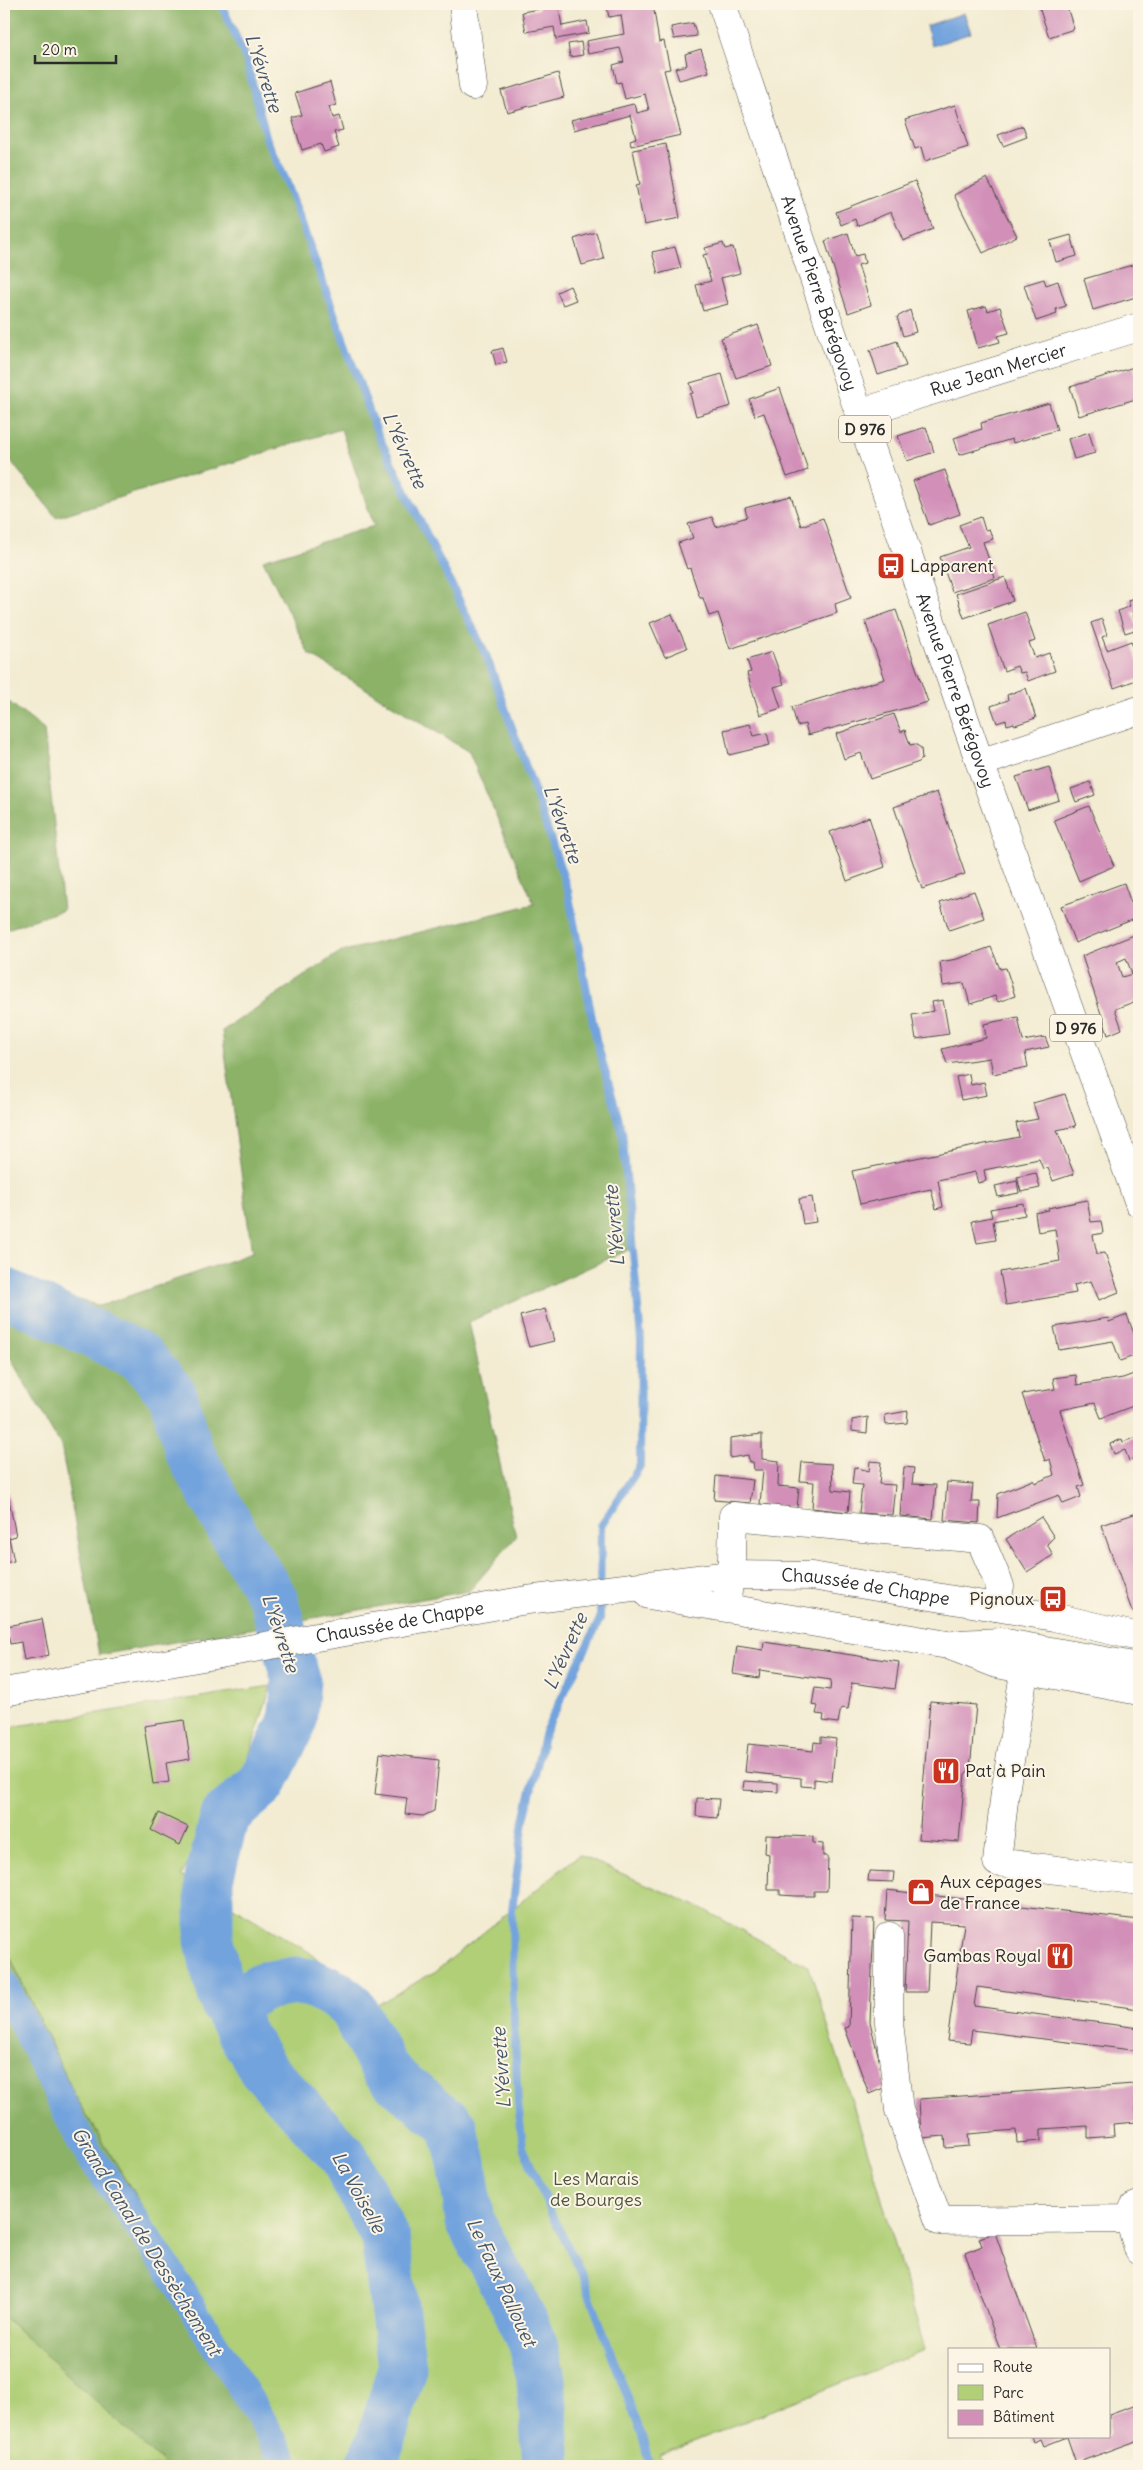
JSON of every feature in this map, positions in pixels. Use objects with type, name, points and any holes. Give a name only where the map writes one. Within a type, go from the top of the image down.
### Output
[{"type":"main road","points":[[463,4],[473,86]]},
{"type":"main road","name":"Avenue Pierre Bérégovoy","points":[[722,4],[859,412],[980,762],[1139,1203]]},
{"type":"main road","name":"Rue Jean Mercier","points":[[859,412],[1139,327]]},
{"type":"main road","points":[[980,762],[1139,710]]},
{"type":"main road","points":[[726,1607],[730,1575],[733,1516],[980,1539],[1000,1586],[996,1607]]},
{"type":"main road","name":"Chaussée de Chappe","points":[[4,1692],[569,1594],[620,1590],[730,1575],[812,1576],[1054,1617],[1139,1637]]},
{"type":"main road","name":"Chaussée de Chappe","points":[[620,1590],[948,1645],[1001,1642],[1027,1659],[1139,1691]]},
{"type":"main road","points":[[1027,1659],[1005,1792],[997,1862],[1139,1881]]},
{"type":"main road","name":"Chaussée de Chappe","points":[[1027,1659],[1139,1667]]},
{"type":"main road","points":[[889,1936],[889,2022],[899,2110],[939,2222],[1134,2212],[1139,2251]]},
{"type":"green space","points":[[4,4],[221,4],[246,59],[267,140],[287,183],[378,435],[486,655],[568,891],[596,1039],[622,1131],[634,1247],[469,1322],[516,1537],[469,1591],[99,1655],[61,1446],[4,1347],[4,1278],[100,1306],[252,1253],[222,1031],[340,952],[534,904],[469,752],[309,654],[263,560],[374,526],[341,429],[56,517],[4,453]]},
{"type":"green space","points":[[4,698],[44,730],[63,910],[4,930]]},
{"type":"green space","name":"Les Marais de Bourges","points":[[271,1686],[247,1763],[181,1876],[309,1952],[375,2006],[436,1971],[579,1855],[699,1907],[809,1967],[870,2158],[925,2350],[659,2455],[664,2466],[288,2466],[285,2443],[74,2094],[4,1944],[4,1728]]},
{"type":"green space","points":[[4,1944],[74,2094],[285,2443],[288,2466],[166,2466],[4,2317]]},
{"type":"green space","points":[[4,2315],[169,2466],[4,2466]]},
{"type":"water","points":[[964,13],[971,33],[932,46],[926,26]]},
{"type":"building","points":[[538,4],[558,4],[562,26],[587,21],[589,33],[556,39],[554,27],[526,32],[522,12],[539,9]]},
{"type":"building","points":[[606,4],[653,4],[659,42],[664,41],[670,69],[664,70],[681,135],[631,146],[630,140],[636,138],[630,115],[574,130],[571,120],[633,104],[636,107],[637,113],[649,110],[645,94],[625,99],[621,82],[617,83],[613,65],[624,62],[620,48],[588,54],[586,41],[624,34],[621,15],[609,17]]},
{"type":"building","points":[[1038,4],[1066,4],[1074,29],[1049,37]]},
{"type":"building","points":[[693,23],[697,36],[674,39],[671,27]]},
{"type":"building","points":[[581,42],[583,55],[570,57],[568,44]]},
{"type":"building","points":[[701,49],[709,72],[679,80],[675,68],[687,65],[685,54]]},
{"type":"building","points":[[558,73],[564,97],[507,112],[501,91]]},
{"type":"building","points":[[330,82],[336,105],[329,107],[332,118],[339,116],[343,130],[334,132],[339,147],[324,152],[321,144],[302,150],[292,118],[302,115],[295,93]]},
{"type":"building","points":[[955,105],[968,147],[925,161],[921,147],[915,149],[905,120]]},
{"type":"building","points":[[1023,126],[1027,137],[1003,146],[998,135]]},
{"type":"building","points":[[666,144],[680,218],[644,225],[636,185],[640,184],[633,150]]},
{"type":"building","points":[[987,178],[1017,236],[983,253],[954,195]]},
{"type":"building","points":[[915,181],[933,229],[903,241],[891,212],[857,226],[855,219],[841,225],[836,212]]},
{"type":"building","points":[[596,232],[604,259],[582,265],[574,239]]},
{"type":"building","points":[[848,233],[855,256],[863,254],[865,263],[858,265],[871,305],[848,313],[825,241]]},
{"type":"building","points":[[1071,235],[1077,256],[1056,262],[1050,241]]},
{"type":"building","points":[[723,243],[725,249],[733,247],[740,273],[721,278],[728,304],[703,311],[696,285],[711,281],[703,255],[707,254],[705,248]]},
{"type":"building","points":[[675,247],[681,268],[658,274],[652,252]]},
{"type":"building","points":[[1139,263],[1139,296],[1093,310],[1084,279]]},
{"type":"building","points":[[1044,279],[1046,285],[1058,281],[1066,306],[1056,309],[1057,314],[1036,321],[1024,285]]},
{"type":"building","points":[[570,286],[576,300],[563,305],[557,292]]},
{"type":"building","points":[[986,306],[988,311],[1000,307],[1009,333],[998,336],[1000,342],[978,348],[968,311]]},
{"type":"building","points":[[910,310],[916,332],[903,336],[897,317]]},
{"type":"building","points":[[758,325],[772,366],[736,378],[721,338]]},
{"type":"building","points":[[897,341],[906,366],[878,375],[870,350]]},
{"type":"building","points":[[503,348],[507,362],[496,365],[492,351]]},
{"type":"building","points":[[1134,367],[1139,384],[1139,398],[1079,416],[1070,387]]},
{"type":"building","points":[[722,374],[731,406],[696,416],[690,394],[693,393],[690,383]]},
{"type":"building","points":[[780,388],[808,470],[787,477],[764,413],[755,416],[749,399]]},
{"type":"building","points":[[1049,403],[1057,430],[1013,443],[1012,439],[959,455],[954,438],[982,429],[981,423]]},
{"type":"building","points":[[926,427],[934,452],[907,461],[898,436]]},
{"type":"building","points":[[1089,432],[1095,453],[1074,459],[1068,439]]},
{"type":"building","points":[[945,470],[960,514],[929,525],[913,481]]},
{"type":"building","points":[[791,496],[801,526],[823,518],[851,598],[835,604],[837,613],[730,649],[718,613],[709,616],[703,598],[700,598],[690,568],[687,569],[678,543],[693,538],[688,524],[712,517],[716,527],[747,517],[745,508]]},
{"type":"building","points":[[981,517],[985,530],[989,529],[993,539],[983,542],[995,578],[952,592],[940,557],[969,547],[959,525]]},
{"type":"building","points":[[1005,577],[1013,601],[964,618],[956,594]]},
{"type":"building","points":[[1139,596],[1139,610],[1132,612],[1138,629],[1125,633],[1118,611],[1130,606],[1128,600]]},
{"type":"building","points":[[896,610],[928,702],[808,735],[805,724],[797,726],[792,707],[885,679],[865,621]]},
{"type":"building","points":[[1025,612],[1035,641],[1029,643],[1035,658],[1049,653],[1055,671],[1028,681],[1025,672],[1020,673],[1017,666],[1004,671],[988,625]]},
{"type":"building","points":[[672,614],[687,648],[665,657],[650,623]]},
{"type":"building","points":[[1102,619],[1107,635],[1102,637],[1107,650],[1131,641],[1139,665],[1139,679],[1114,688],[1091,623]]},
{"type":"building","points":[[772,652],[784,684],[774,687],[781,708],[760,715],[747,673],[751,672],[747,660]]},
{"type":"building","points":[[1026,688],[1036,718],[1015,725],[1014,723],[1007,725],[1006,720],[997,723],[991,706],[1008,700],[1007,695]]},
{"type":"building","points":[[894,714],[901,732],[905,730],[910,745],[915,744],[921,748],[922,759],[919,762],[870,779],[861,753],[844,759],[836,734]]},
{"type":"building","points":[[750,724],[754,736],[767,733],[770,745],[729,755],[724,730]]},
{"type":"building","points":[[1049,767],[1059,800],[1028,810],[1016,777]]},
{"type":"building","points":[[1090,782],[1095,795],[1076,802],[1071,789]]},
{"type":"building","points":[[937,792],[965,874],[922,889],[894,807]]},
{"type":"building","points":[[1089,806],[1114,866],[1079,881],[1054,820]]},
{"type":"building","points":[[869,817],[885,867],[847,881],[830,832]]},
{"type":"building","points":[[1124,883],[1132,906],[1139,904],[1139,917],[1075,943],[1061,906]]},
{"type":"building","points":[[974,891],[984,918],[949,930],[940,903]]},
{"type":"building","points":[[1139,933],[1139,1000],[1115,1009],[1122,1029],[1108,1035],[1082,956]],"holes":[[[1126,958],[1132,974],[1122,977],[1117,962]]]},
{"type":"building","points":[[991,947],[1000,969],[1006,968],[1015,996],[998,1002],[995,996],[970,1004],[964,983],[943,986],[940,962],[957,959]]},
{"type":"building","points":[[943,1000],[949,1034],[916,1039],[912,1015],[934,1011],[932,1002]]},
{"type":"building","points":[[1018,1017],[1023,1041],[1045,1037],[1049,1047],[1025,1052],[1028,1067],[993,1074],[990,1058],[947,1064],[942,1049],[986,1038],[984,1024]]},
{"type":"building","points":[[969,1074],[971,1085],[984,1082],[987,1095],[961,1100],[956,1077]]},
{"type":"building","points":[[1065,1094],[1076,1126],[1057,1130],[1074,1174],[1053,1181],[1048,1168],[1043,1169],[1039,1159],[984,1170],[986,1181],[978,1183],[975,1172],[938,1180],[943,1207],[936,1209],[931,1189],[860,1204],[852,1171],[1019,1137],[1016,1123],[1038,1119],[1033,1103]]},
{"type":"building","points":[[1036,1173],[1040,1188],[1021,1192],[1017,1177]]},
{"type":"building","points":[[1017,1181],[1019,1193],[998,1197],[995,1186]]},
{"type":"building","points":[[812,1197],[816,1222],[803,1224],[799,1199]]},
{"type":"building","points":[[1087,1200],[1091,1222],[1101,1221],[1103,1233],[1093,1235],[1097,1254],[1105,1253],[1119,1292],[1099,1300],[1091,1281],[1074,1285],[1076,1293],[1006,1305],[1000,1272],[1060,1261],[1055,1229],[1038,1232],[1035,1213],[1049,1210],[1048,1208]]},
{"type":"building","points":[[1023,1203],[1025,1215],[993,1221],[996,1240],[977,1243],[972,1221],[992,1217],[990,1209]]},
{"type":"building","points":[[545,1309],[554,1341],[529,1347],[520,1316]]},
{"type":"building","points":[[1127,1315],[1139,1347],[1139,1354],[1120,1361],[1113,1341],[1059,1350],[1054,1327],[1108,1318],[1109,1322]]},
{"type":"building","points":[[1139,1372],[1139,1423],[1133,1406],[1101,1418],[1095,1403],[1060,1410],[1084,1485],[1078,1487],[1081,1497],[1063,1504],[1059,1495],[997,1518],[998,1494],[1033,1480],[1035,1483],[1054,1475],[1050,1459],[1045,1461],[1022,1394],[1055,1389],[1053,1378],[1076,1375],[1077,1385],[1123,1378]]},
{"type":"building","points":[[908,1411],[907,1423],[886,1425],[885,1415]]},
{"type":"building","points":[[868,1417],[867,1433],[852,1431],[852,1420]]},
{"type":"building","points":[[762,1434],[762,1459],[779,1461],[778,1486],[799,1488],[797,1508],[760,1504],[763,1470],[754,1470],[753,1462],[749,1462],[748,1455],[730,1458],[730,1438]]},
{"type":"building","points":[[1139,1436],[1139,1457],[1129,1461],[1125,1450],[1114,1454],[1110,1444],[1122,1439],[1123,1442]]},
{"type":"building","points":[[870,1461],[881,1462],[879,1484],[895,1485],[892,1515],[859,1513],[862,1485],[852,1484],[854,1467],[869,1471]]},
{"type":"building","points":[[802,1462],[832,1464],[833,1490],[850,1492],[848,1512],[812,1508],[814,1482],[800,1481]]},
{"type":"building","points":[[904,1467],[914,1468],[912,1484],[936,1485],[933,1519],[900,1516]]},
{"type":"building","points":[[716,1476],[753,1480],[750,1503],[714,1500]]},
{"type":"building","points":[[947,1482],[973,1484],[971,1502],[980,1502],[979,1523],[944,1520]]},
{"type":"building","points":[[6,1485],[16,1536],[9,1538],[14,1561],[4,1563],[4,1486]]},
{"type":"building","points":[[1137,1513],[1139,1519],[1139,1613],[1132,1611],[1101,1525]]},
{"type":"building","points":[[1041,1517],[1054,1537],[1047,1544],[1053,1555],[1027,1572],[1006,1539]]},
{"type":"building","points":[[42,1619],[49,1655],[24,1660],[21,1642],[10,1644],[7,1626]]},
{"type":"building","points":[[764,1642],[899,1662],[895,1689],[852,1683],[848,1709],[841,1708],[838,1723],[823,1721],[824,1715],[816,1714],[818,1706],[812,1705],[815,1688],[830,1690],[831,1680],[760,1670],[759,1678],[733,1674],[737,1646],[763,1650]]},
{"type":"building","name":"Pat à Pain","points":[[930,1701],[976,1705],[970,1769],[965,1774],[959,1842],[919,1839]]},
{"type":"building","points":[[184,1720],[190,1759],[166,1763],[169,1782],[153,1784],[144,1726]]},
{"type":"building","points":[[821,1737],[836,1739],[832,1781],[814,1779],[814,1787],[801,1786],[801,1778],[745,1772],[748,1744],[813,1751],[814,1742],[821,1743]]},
{"type":"building","points":[[380,1753],[439,1760],[434,1811],[423,1816],[405,1814],[407,1798],[375,1794]]},
{"type":"building","points":[[744,1781],[778,1783],[778,1792],[743,1790]]},
{"type":"building","points":[[697,1798],[719,1799],[717,1818],[696,1816]]},
{"type":"building","points":[[159,1813],[188,1827],[180,1845],[151,1830]]},
{"type":"building","points":[[766,1835],[813,1837],[813,1843],[823,1844],[823,1856],[828,1856],[827,1891],[814,1891],[814,1896],[796,1896],[780,1895],[780,1890],[768,1890],[769,1854],[765,1853]]},
{"type":"building","points":[[869,1871],[894,1872],[893,1882],[868,1881]]},
{"type":"building","points":[[887,1890],[1139,1920],[1139,2009],[977,1987],[974,2006],[1139,2028],[1139,2051],[972,2030],[970,2043],[947,2041],[964,1924],[930,1922],[927,1992],[905,1992],[908,1921],[885,1920]]},
{"type":"building","points":[[852,1918],[874,1919],[870,2022],[886,2087],[869,2094],[845,2028],[849,2027]]},
{"type":"building","points":[[1134,2084],[1137,2122],[1113,2124],[1114,2136],[1088,2138],[1088,2126],[1041,2129],[1041,2141],[1017,2143],[1016,2130],[968,2134],[969,2146],[946,2148],[945,2136],[921,2138],[919,2099]]},
{"type":"building","points":[[995,2233],[1037,2348],[1000,2348],[965,2253],[982,2246],[979,2238]]},
{"type":"building","points":[[1139,2403],[1139,2440],[1076,2463],[1067,2438],[1110,2438],[1110,2414]]},
{"type":"building","points":[[1033,2438],[1064,2438],[1044,2446],[1041,2439],[1034,2442]]},
{"type":"waterway","name":"L'Yévrette","points":[[221,4],[246,59],[267,140],[287,183],[378,435],[486,655],[530,778],[568,891],[596,1039],[622,1131],[641,1340],[640,1466],[601,1526],[600,1619],[545,1732],[524,1820],[512,1910],[513,2000],[518,2103],[523,2147],[552,2215],[581,2272],[642,2436],[650,2466]]},
{"type":"waterway","name":"L'Yèvrette","points":[[4,1292],[140,1356],[173,1395],[189,1451],[236,1538],[273,1598],[296,1680],[292,1723],[262,1784],[225,1816],[209,1879],[209,1940],[216,1974],[226,2007],[263,2069],[343,2156],[385,2237],[402,2368],[379,2446],[368,2466]]},
{"type":"waterway","name":"Le Faux Pallouet","points":[[226,2007],[263,1986],[297,1981],[311,1983],[339,1996],[351,2006],[385,2069],[400,2084],[452,2125],[462,2162],[470,2222],[515,2304],[533,2344],[541,2379],[547,2466]]},
{"type":"waterway","name":"Grand Canal de Dessèchement","points":[[4,1984],[83,2145],[168,2269],[261,2419],[287,2466]]},
{"type":"place","name":"Lapparent","points":[[891,566]]},
{"type":"place","name":"Pignoux","points":[[1053,1599]]},
{"type":"place","name":"Pat à Pain","points":[[946,1771]]},
{"type":"place","name":"Aux cépages de France","points":[[921,1892]]},
{"type":"place","name":"Gambas Royal","points":[[1060,1956]]},
{"type":"water label","name":"La Voiselle","points":[[359,2192]]}]
